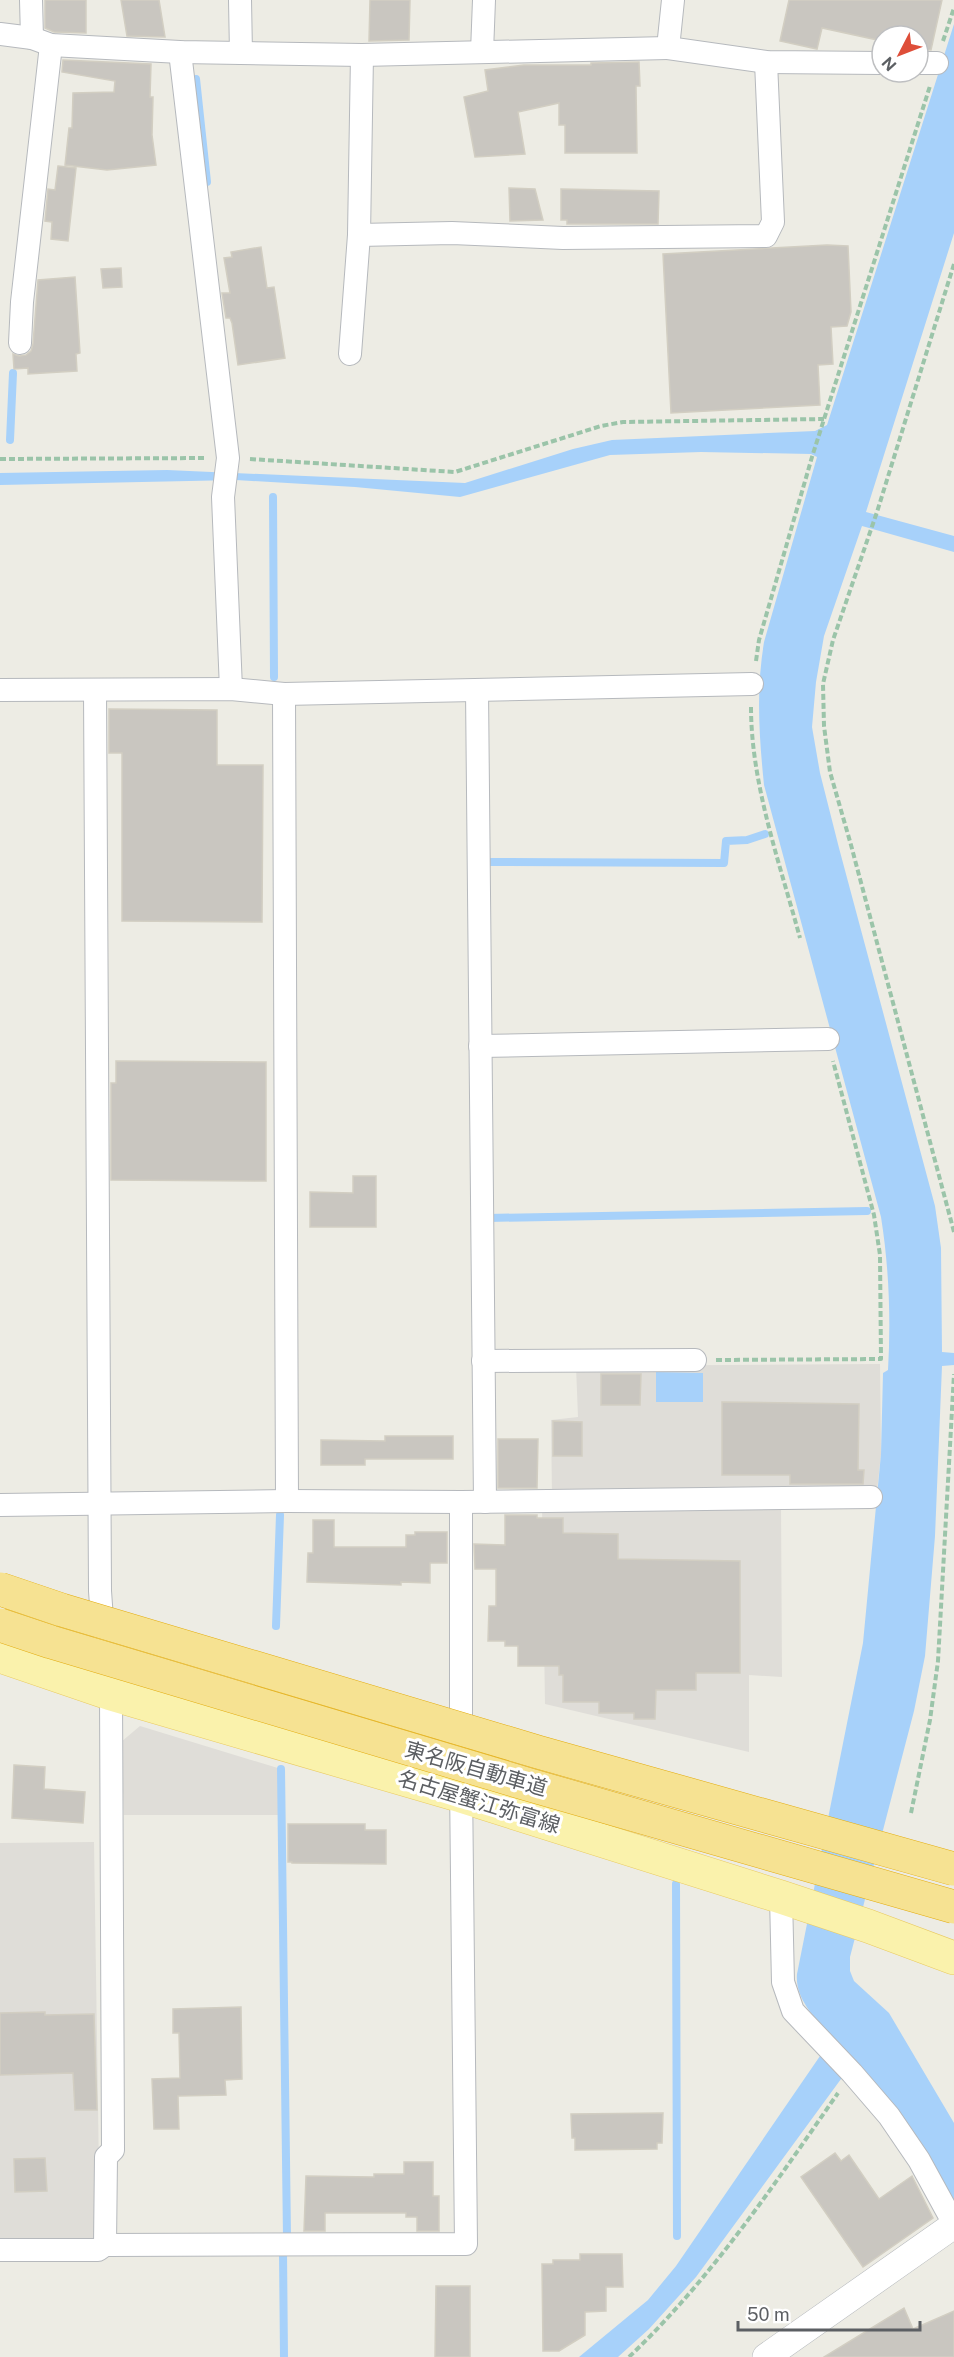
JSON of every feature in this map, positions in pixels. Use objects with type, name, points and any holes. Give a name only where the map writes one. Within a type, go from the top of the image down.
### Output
[{"type":"highway","name":"東名阪自動車道","points":[[0,1589],[62,1610],[538,1752],[954,1869]]},
{"type":"highway","name":"東名阪自動車道","points":[[0,1625],[518,1782],[954,1907]]},
{"type":"main road","name":"名古屋蟹江弥富線","points":[[0,1656],[109,1693],[461,1796],[789,1900],[954,1958]]},
{"type":"street","points":[[20,344],[42,41],[31,0]]},
{"type":"street","points":[[240,0],[241,53]]},
{"type":"street","points":[[482,52],[484,0]]},
{"type":"street","points":[[668,48],[673,0]]},
{"type":"street","points":[[0,34],[42,41],[180,52],[362,56],[668,48],[766,62],[870,63]]},
{"type":"street","points":[[180,52],[226,469],[223,497],[231,688]]},
{"type":"street","points":[[350,354],[359,235],[362,56]]},
{"type":"street","points":[[359,235],[452,234],[563,238],[766,236],[773,222],[766,62]]},
{"type":"street","points":[[0,690],[231,688],[284,694],[752,684]]},
{"type":"street","points":[[96,690],[100,1591],[109,1693],[113,2150],[106,2157],[105,2245]]},
{"type":"street","points":[[477,690],[484,1502]]},
{"type":"street","points":[[284,694],[286,1501]]},
{"type":"street","points":[[480,1046],[828,1040]]},
{"type":"street","points":[[483,1361],[695,1360]]},
{"type":"street","points":[[0,1505],[871,1497]]},
{"type":"street","points":[[0,2250],[98,2250],[105,2245],[466,2244],[461,1796],[461,1502]]},
{"type":"street","points":[[766,2357],[954,2225],[919,2160],[889,2116],[851,2071],[793,2011],[783,1982],[789,1900]]},
{"type":"path","points":[[930,57],[954,8]]},
{"type":"path","points":[[800,938],[759,786],[753,735],[752,684],[759,640],[921,84]]},
{"type":"path","points":[[954,264],[877,512],[833,640],[823,684],[824,726],[830,772],[954,1232]]},
{"type":"path","points":[[0,459],[226,469],[455,472],[601,426],[623,422],[824,422]]},
{"type":"path","points":[[695,1360],[881,1359],[880,1255],[874,1215],[828,1040]]},
{"type":"path","points":[[911,1813],[930,1720],[938,1661],[954,1374]]},
{"type":"path","points":[[629,2357],[701,2282],[787,2167],[851,2071]]},
{"type":"shaded area","points":[[880,1364],[881,1454],[877,1491],[552,1497],[551,1420],[578,1417],[576,1366]]},
{"type":"shaded area","points":[[781,1503],[782,1677],[749,1675],[749,1752],[545,1704],[542,1506]]},
{"type":"shaded area","points":[[140,1726],[281,1769],[282,1815],[124,1815],[121,1742]]},
{"type":"shaded area","points":[[94,1842],[100,2238],[95,2242],[0,2242],[0,1843]]},
{"type":"water","points":[[954,24],[954,233],[866,512],[954,536],[954,552],[862,526],[824,636],[816,682],[812,727],[820,773],[839,848],[935,1206],[941,1248],[942,1352],[954,1353],[954,1365],[942,1366],[935,1536],[925,1656],[914,1711],[850,1957],[850,1971],[854,1981],[889,2013],[954,2123],[954,2210],[850,2059],[841,2079],[696,2277],[649,2329],[618,2357],[579,2357],[648,2300],[676,2266],[820,2056],[826,2033],[802,1998],[797,1983],[797,1974],[863,1643],[881,1454],[883,1373],[888,1370],[889,1312],[888,1274],[881,1217],[764,785],[762,767],[759,696],[764,642],[817,457],[811,454],[701,452],[610,455],[460,497],[355,487],[236,480],[0,485],[0,473],[167,470],[465,483],[573,449],[612,440],[815,431],[827,425]]},
{"type":"water","points":[[656,1372],[703,1373],[703,1402],[656,1402]]},
{"type":"building","points":[[45,0],[86,0],[86,33],[54,32],[45,28]]},
{"type":"building","points":[[121,0],[159,0],[165,37],[127,36]]},
{"type":"building","points":[[370,0],[410,0],[409,40],[369,41]]},
{"type":"building","points":[[789,0],[942,0],[931,50],[930,24],[870,24],[870,38],[822,28],[817,49],[780,41]]},
{"type":"building","points":[[63,60],[151,64],[150,97],[153,97],[152,135],[156,165],[107,170],[65,165],[69,128],[72,128],[73,93],[114,92],[115,81],[62,72]]},
{"type":"building","points":[[639,62],[640,86],[636,86],[637,153],[565,153],[565,125],[559,125],[559,103],[518,112],[525,154],[475,157],[464,97],[488,91],[485,70],[524,65]]},
{"type":"building","points":[[58,166],[76,168],[68,241],[51,239],[52,222],[45,221],[48,189],[55,190]]},
{"type":"building","points":[[509,188],[535,189],[543,220],[510,221]]},
{"type":"building","points":[[561,189],[659,191],[658,224],[567,224],[567,220],[561,220]]},
{"type":"building","points":[[827,245],[848,246],[851,312],[847,326],[831,327],[833,364],[818,365],[820,405],[671,413],[663,254]]},
{"type":"building","points":[[261,247],[267,288],[274,287],[285,358],[238,365],[232,323],[230,318],[226,318],[222,293],[230,293],[224,258],[232,257],[231,252]]},
{"type":"building","points":[[121,268],[122,287],[103,288],[101,269]]},
{"type":"building","points":[[75,277],[80,353],[76,354],[77,371],[28,374],[28,368],[14,369],[13,354],[26,355],[31,351],[33,344],[38,280]]},
{"type":"building","points":[[109,709],[217,710],[217,765],[263,765],[262,922],[122,921],[122,753],[109,753]]},
{"type":"building","points":[[116,1061],[266,1062],[266,1181],[111,1180],[111,1083],[116,1083]]},
{"type":"building","points":[[353,1176],[376,1176],[376,1227],[310,1227],[310,1192],[353,1193]]},
{"type":"building","points":[[601,1374],[641,1374],[640,1405],[601,1405]]},
{"type":"building","points":[[722,1402],[859,1404],[858,1470],[864,1470],[863,1484],[790,1484],[790,1475],[722,1475]]},
{"type":"building","points":[[553,1421],[582,1422],[582,1456],[553,1456]]},
{"type":"building","points":[[385,1436],[453,1436],[453,1459],[365,1459],[365,1465],[321,1465],[321,1440],[385,1441]]},
{"type":"building","points":[[498,1439],[538,1439],[537,1488],[498,1488]]},
{"type":"building","points":[[505,1515],[563,1518],[563,1533],[618,1534],[618,1559],[740,1561],[740,1673],[696,1673],[696,1690],[656,1690],[655,1719],[634,1719],[634,1713],[599,1713],[599,1702],[563,1702],[563,1675],[559,1675],[559,1666],[518,1666],[518,1646],[505,1646],[505,1641],[488,1641],[489,1606],[496,1606],[496,1569],[475,1569],[474,1544],[505,1545]]},
{"type":"building","points":[[313,1520],[334,1520],[334,1547],[406,1547],[406,1535],[415,1535],[415,1532],[447,1532],[447,1563],[430,1563],[430,1583],[401,1582],[401,1585],[307,1582],[308,1553],[313,1553]]},
{"type":"building","points":[[14,1765],[45,1767],[44,1789],[85,1792],[83,1823],[12,1818]]},
{"type":"building","points":[[288,1824],[365,1824],[365,1830],[386,1830],[386,1864],[288,1862]]},
{"type":"building","points":[[241,2007],[242,2079],[225,2080],[226,2095],[178,2096],[179,2129],[154,2129],[152,2079],[180,2078],[179,2033],[173,2033],[173,2009]]},
{"type":"building","points":[[45,2012],[45,2015],[94,2014],[97,2110],[75,2110],[73,2073],[0,2075],[0,2013]]},
{"type":"building","points":[[663,2113],[662,2143],[657,2143],[657,2149],[575,2150],[571,2114]]},
{"type":"building","points":[[835,2153],[841,2161],[849,2155],[879,2199],[912,2176],[933,2218],[863,2267],[801,2177]]},
{"type":"building","points":[[45,2158],[47,2191],[15,2192],[14,2159]]},
{"type":"building","points":[[404,2162],[433,2162],[433,2196],[439,2196],[439,2231],[417,2231],[417,2217],[406,2217],[406,2213],[325,2213],[325,2231],[304,2231],[306,2176],[374,2177],[374,2174],[404,2174]]},
{"type":"building","points":[[580,2254],[622,2254],[623,2287],[606,2287],[606,2311],[585,2312],[585,2335],[559,2351],[543,2351],[542,2264],[553,2264],[553,2260],[580,2260]]},
{"type":"building","points":[[436,2286],[470,2286],[470,2357],[435,2357]]},
{"type":"building","points":[[904,2308],[913,2329],[954,2311],[954,2357],[824,2357]]},
{"type":"waterway","points":[[196,79],[207,182]]},
{"type":"waterway","points":[[10,440],[13,373]]},
{"type":"waterway","points":[[273,497],[274,677]]},
{"type":"waterway","points":[[489,862],[724,863],[726,841],[747,840],[765,834]]},
{"type":"waterway","points":[[488,1218],[867,1211]]},
{"type":"waterway","points":[[276,1626],[280,1515]]},
{"type":"waterway","points":[[281,1769],[287,2237]]},
{"type":"waterway","points":[[676,1884],[677,2236]]},
{"type":"waterway","points":[[283,2252],[284,2357]]}]
